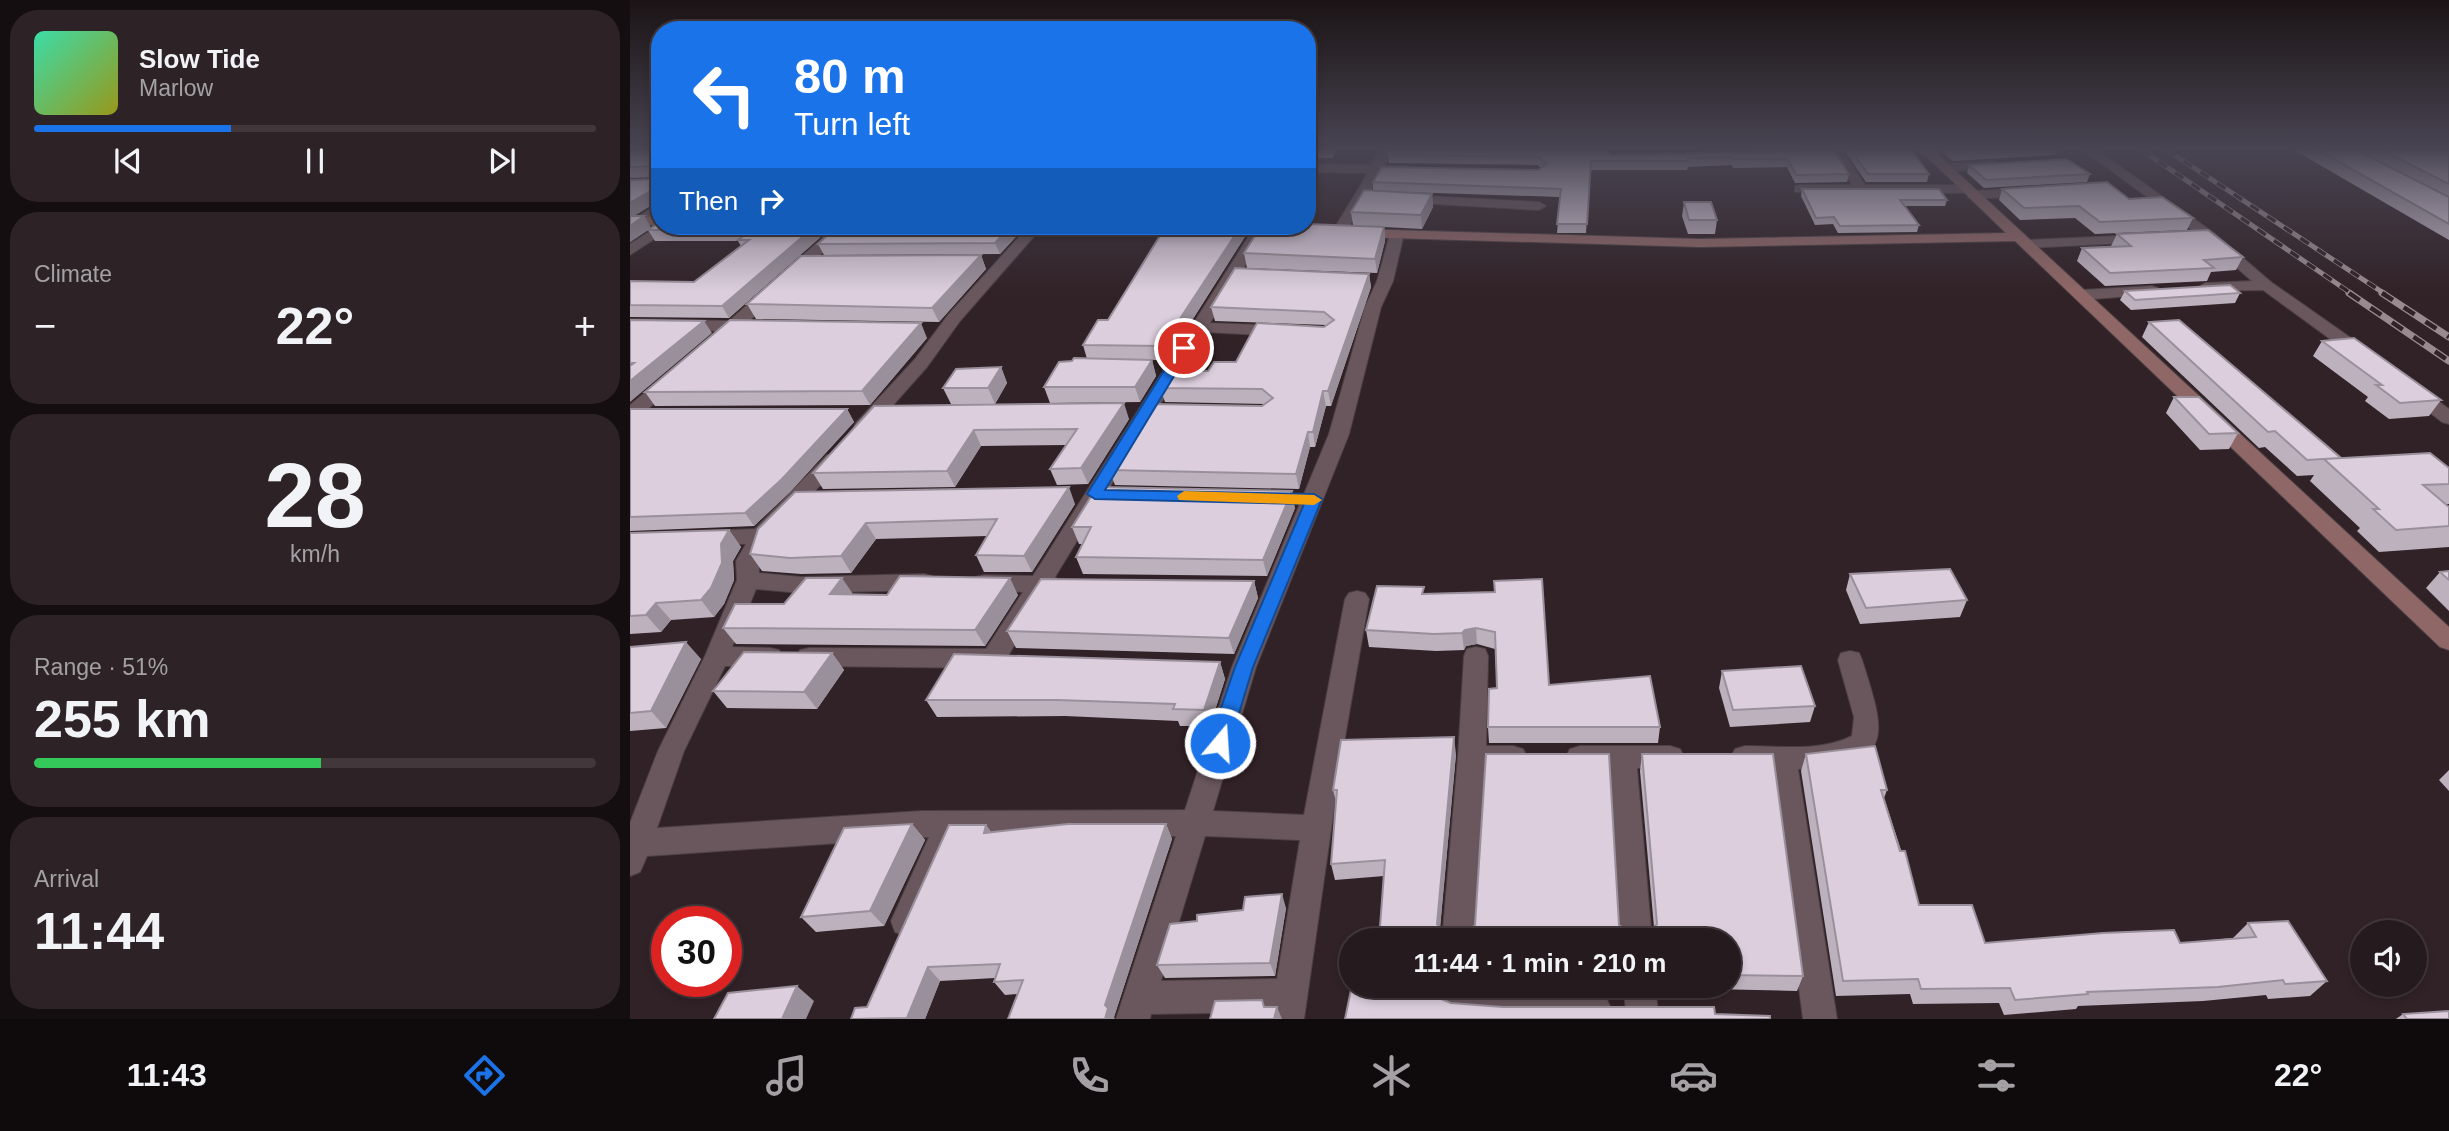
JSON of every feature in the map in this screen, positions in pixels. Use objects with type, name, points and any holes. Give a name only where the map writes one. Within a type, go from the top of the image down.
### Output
[{"type":"street","points":[[1539,206],[1374,198],[1333,232],[1700,243],[2153,239]]},
{"type":"street","points":[[1976,198],[2440,623],[2449,641]]},
{"type":"street","points":[[2154,198],[2208,236],[2266,285],[2382,368]]},
{"type":"street","points":[[1357,599],[1289,1007],[1136,1008],[1244,667],[1339,434],[1379,280],[1397,234]]},
{"type":"street","points":[[630,251],[654,235]]},
{"type":"street","points":[[712,345],[834,235]]},
{"type":"street","points":[[1028,235],[945,330],[921,363],[799,499],[761,536],[747,561],[748,580],[717,656],[671,751],[632,850],[842,828],[949,824],[1195,823],[1317,828]]},
{"type":"street","points":[[993,659],[1095,494],[1139,409],[1257,235]]},
{"type":"street","points":[[2181,237],[2208,236]]},
{"type":"street","points":[[978,261],[1004,261]]},
{"type":"street","points":[[803,263],[827,263]]},
{"type":"street","points":[[1231,274],[1256,275]]},
{"type":"street","points":[[2081,295],[2266,285]]},
{"type":"street","points":[[630,324],[773,327]]},
{"type":"street","points":[[1197,327],[1300,332]]},
{"type":"street","points":[[919,329],[945,330]]},
{"type":"street","points":[[630,414],[680,373]]},
{"type":"street","points":[[2403,383],[2449,418]]},
{"type":"street","points":[[1139,409],[1172,410]]},
{"type":"street","points":[[848,414],[902,413]]},
{"type":"street","points":[[630,414],[658,415]]},
{"type":"street","points":[[1068,495],[1122,495]]},
{"type":"street","points":[[1287,498],[1314,499]]},
{"type":"street","points":[[799,499],[825,499]]},
{"type":"street","points":[[683,539],[761,536]]},
{"type":"street","points":[[748,580],[801,584],[1066,584]]},
{"type":"street","points":[[1252,586],[1278,587]]},
{"type":"street","points":[[717,656],[1021,660]]},
{"type":"street","points":[[1459,928],[1472,757],[1476,656]]},
{"type":"street","points":[[1716,757],[1815,757],[1849,751],[1867,736],[1867,720],[1850,660]]},
{"type":"street","points":[[1216,666],[1244,667]]},
{"type":"street","points":[[1472,757],[1690,757]]},
{"type":"street","points":[[1623,757],[1635,928]]},
{"type":"street","points":[[1783,757],[1820,1019]]},
{"type":"street","points":[[896,944],[949,824]]},
{"type":"street","points":[[1452,1001],[1649,1004]]},
{"type":"building","points":[[1360,198],[1430,198],[1421,215],[1351,212]]},
{"type":"building","points":[[1560,198],[1589,198],[1587,224],[1557,224]]},
{"type":"building","points":[[1806,198],[1945,198],[1947,200],[1900,200],[1919,225],[1840,226],[1834,217],[1816,218]]},
{"type":"building","points":[[2012,198],[2163,198],[2193,218],[2100,222],[2079,206],[2024,208]]},
{"type":"building","points":[[2402,198],[2449,198],[2449,224]]},
{"type":"building","points":[[1684,202],[1711,202],[1717,220],[1689,220]]},
{"type":"building","points":[[630,216],[644,216],[630,226]]},
{"type":"building","points":[[1316,224],[1384,227],[1375,259],[1244,253],[1255,235],[1316,235]]},
{"type":"building","points":[[2208,230],[2243,257],[2204,260],[2214,268],[2110,273],[2082,248],[2131,246],[2117,234]]},
{"type":"building","points":[[745,235],[805,235],[722,306],[630,305],[630,281],[694,282],[749,240],[738,240]]},
{"type":"building","points":[[828,235],[1003,235],[995,243],[818,244]]},
{"type":"building","points":[[1160,235],[1235,235],[1162,346],[1083,345],[1098,320],[1108,320]]},
{"type":"building","points":[[981,255],[932,308],[747,304],[801,256]]},
{"type":"building","points":[[1235,268],[1369,274],[1328,391],[1323,391],[1313,432],[1308,432],[1296,474],[1109,470],[1150,404],[1262,406],[1273,398],[1262,389],[1160,388],[1171,370],[1208,371],[1214,362],[1236,362],[1257,323],[1324,327],[1334,320],[1324,312],[1211,307]]},
{"type":"building","points":[[2230,285],[2240,293],[2135,300],[2125,291]]},
{"type":"building","points":[[630,320],[704,321],[630,381],[630,366],[634,363],[630,363]]},
{"type":"building","points":[[730,320],[921,323],[862,391],[645,392]]},
{"type":"building","points":[[2179,320],[2341,458],[2307,460],[2275,431],[2268,432],[2149,322]]},
{"type":"building","points":[[2354,338],[2441,400],[2400,403],[2376,385],[2382,385],[2322,341]]},
{"type":"building","points":[[1074,358],[1152,360],[1135,387],[1044,387],[1059,362],[1072,361]]},
{"type":"building","points":[[1001,367],[988,388],[943,388],[956,369]]},
{"type":"building","points":[[2174,397],[2199,397],[2238,433],[2209,434]]},
{"type":"building","points":[[1124,403],[1081,468],[1050,469],[1077,429],[974,430],[947,471],[813,473],[874,406]]},
{"type":"building","points":[[630,409],[847,409],[782,479],[745,513],[630,517]]},
{"type":"building","points":[[2430,453],[2449,468],[2449,484],[2423,485],[2449,507],[2449,526],[2396,530],[2373,509],[2379,509],[2324,459]]},
{"type":"building","points":[[1069,487],[1024,556],[976,555],[997,519],[866,523],[841,556],[790,558],[750,554],[758,529],[795,492]]},
{"type":"building","points":[[1097,487],[1292,491],[1263,560],[1076,557],[1091,527],[1072,527]]},
{"type":"building","points":[[729,530],[721,544],[722,563],[711,588],[701,600],[656,603],[646,615],[630,616],[630,533]]},
{"type":"building","points":[[1950,569],[1967,600],[1866,608],[1850,574]]},
{"type":"building","points":[[2449,571],[2449,580],[2440,572]]},
{"type":"building","points":[[900,576],[1010,578],[975,630],[723,628],[735,604],[784,604],[806,578],[842,578],[830,594],[887,595]]},
{"type":"building","points":[[1041,579],[1254,581],[1229,638],[1007,631]]},
{"type":"building","points":[[1542,579],[1549,685],[1650,676],[1660,727],[1488,727],[1489,689],[1497,688],[1495,632],[1476,628],[1462,633],[1434,634],[1366,630],[1377,586],[1424,587],[1422,594],[1495,592],[1494,581]]},
{"type":"building","points":[[686,642],[651,711],[630,713],[630,647]]},
{"type":"building","points":[[744,652],[832,653],[804,692],[713,691]]},
{"type":"building","points":[[954,654],[1220,662],[1204,710],[1173,709],[1175,704],[1057,700],[926,700]]},
{"type":"building","points":[[1801,666],[1815,706],[1733,710],[1722,671]]},
{"type":"building","points":[[1454,737],[1437,924],[1440,927],[1475,925],[1486,754],[1609,754],[1619,925],[1654,927],[1657,924],[1642,754],[1773,754],[1803,976],[1741,975],[1741,928],[1380,928],[1385,860],[1331,864],[1337,790],[1333,790],[1341,740]]},
{"type":"building","points":[[1875,746],[1887,790],[1881,790],[1900,851],[1905,851],[1919,905],[1972,905],[1985,943],[2174,930],[2180,943],[2256,937],[2248,923],[2288,921],[2327,981],[2285,984],[2283,980],[2218,987],[2087,992],[2088,994],[2015,1000],[2010,988],[1921,989],[1918,979],[1843,981],[1806,754]]},
{"type":"building","points":[[912,824],[870,911],[801,917],[844,828]]},
{"type":"building","points":[[1068,824],[1166,824],[1105,1005],[1108,1008],[1105,1019],[1008,1019],[1023,980],[994,982],[1000,964],[928,967],[907,1018],[851,1019],[855,1008],[867,1007],[949,825],[986,825],[984,833]]},
{"type":"building","points":[[1282,894],[1270,963],[1157,965],[1170,924],[1197,921],[1197,915],[1243,910],[1245,897]]},
{"type":"building","points":[[797,986],[782,1019],[714,1019],[726,997],[742,997],[742,992]]},
{"type":"building","points":[[1349,998],[1438,998],[1451,1003],[1503,1007],[1714,1007],[1715,1014],[1770,1016],[1770,1019],[1345,1019]]},
{"type":"building","points":[[1262,1000],[1264,1007],[1277,1007],[1274,1019],[1210,1019],[1215,1001]]},
{"type":"building","points":[[2448,1011],[2449,1019],[2407,1019],[2403,1014]]},
{"type":"railway","points":[[2211,198],[2352,294]]},
{"type":"railway","points":[[2239,198],[2385,294]]},
{"type":"railway","points":[[2349,293],[2449,361]]},
{"type":"railway","points":[[2382,293],[2449,337]]},
{"type":"slow traffic","points":[[1184,496],[1314,500]]},
{"type":"route","points":[[1184,348],[1095,494],[1314,499],[1244,667],[1220,743]]}]
